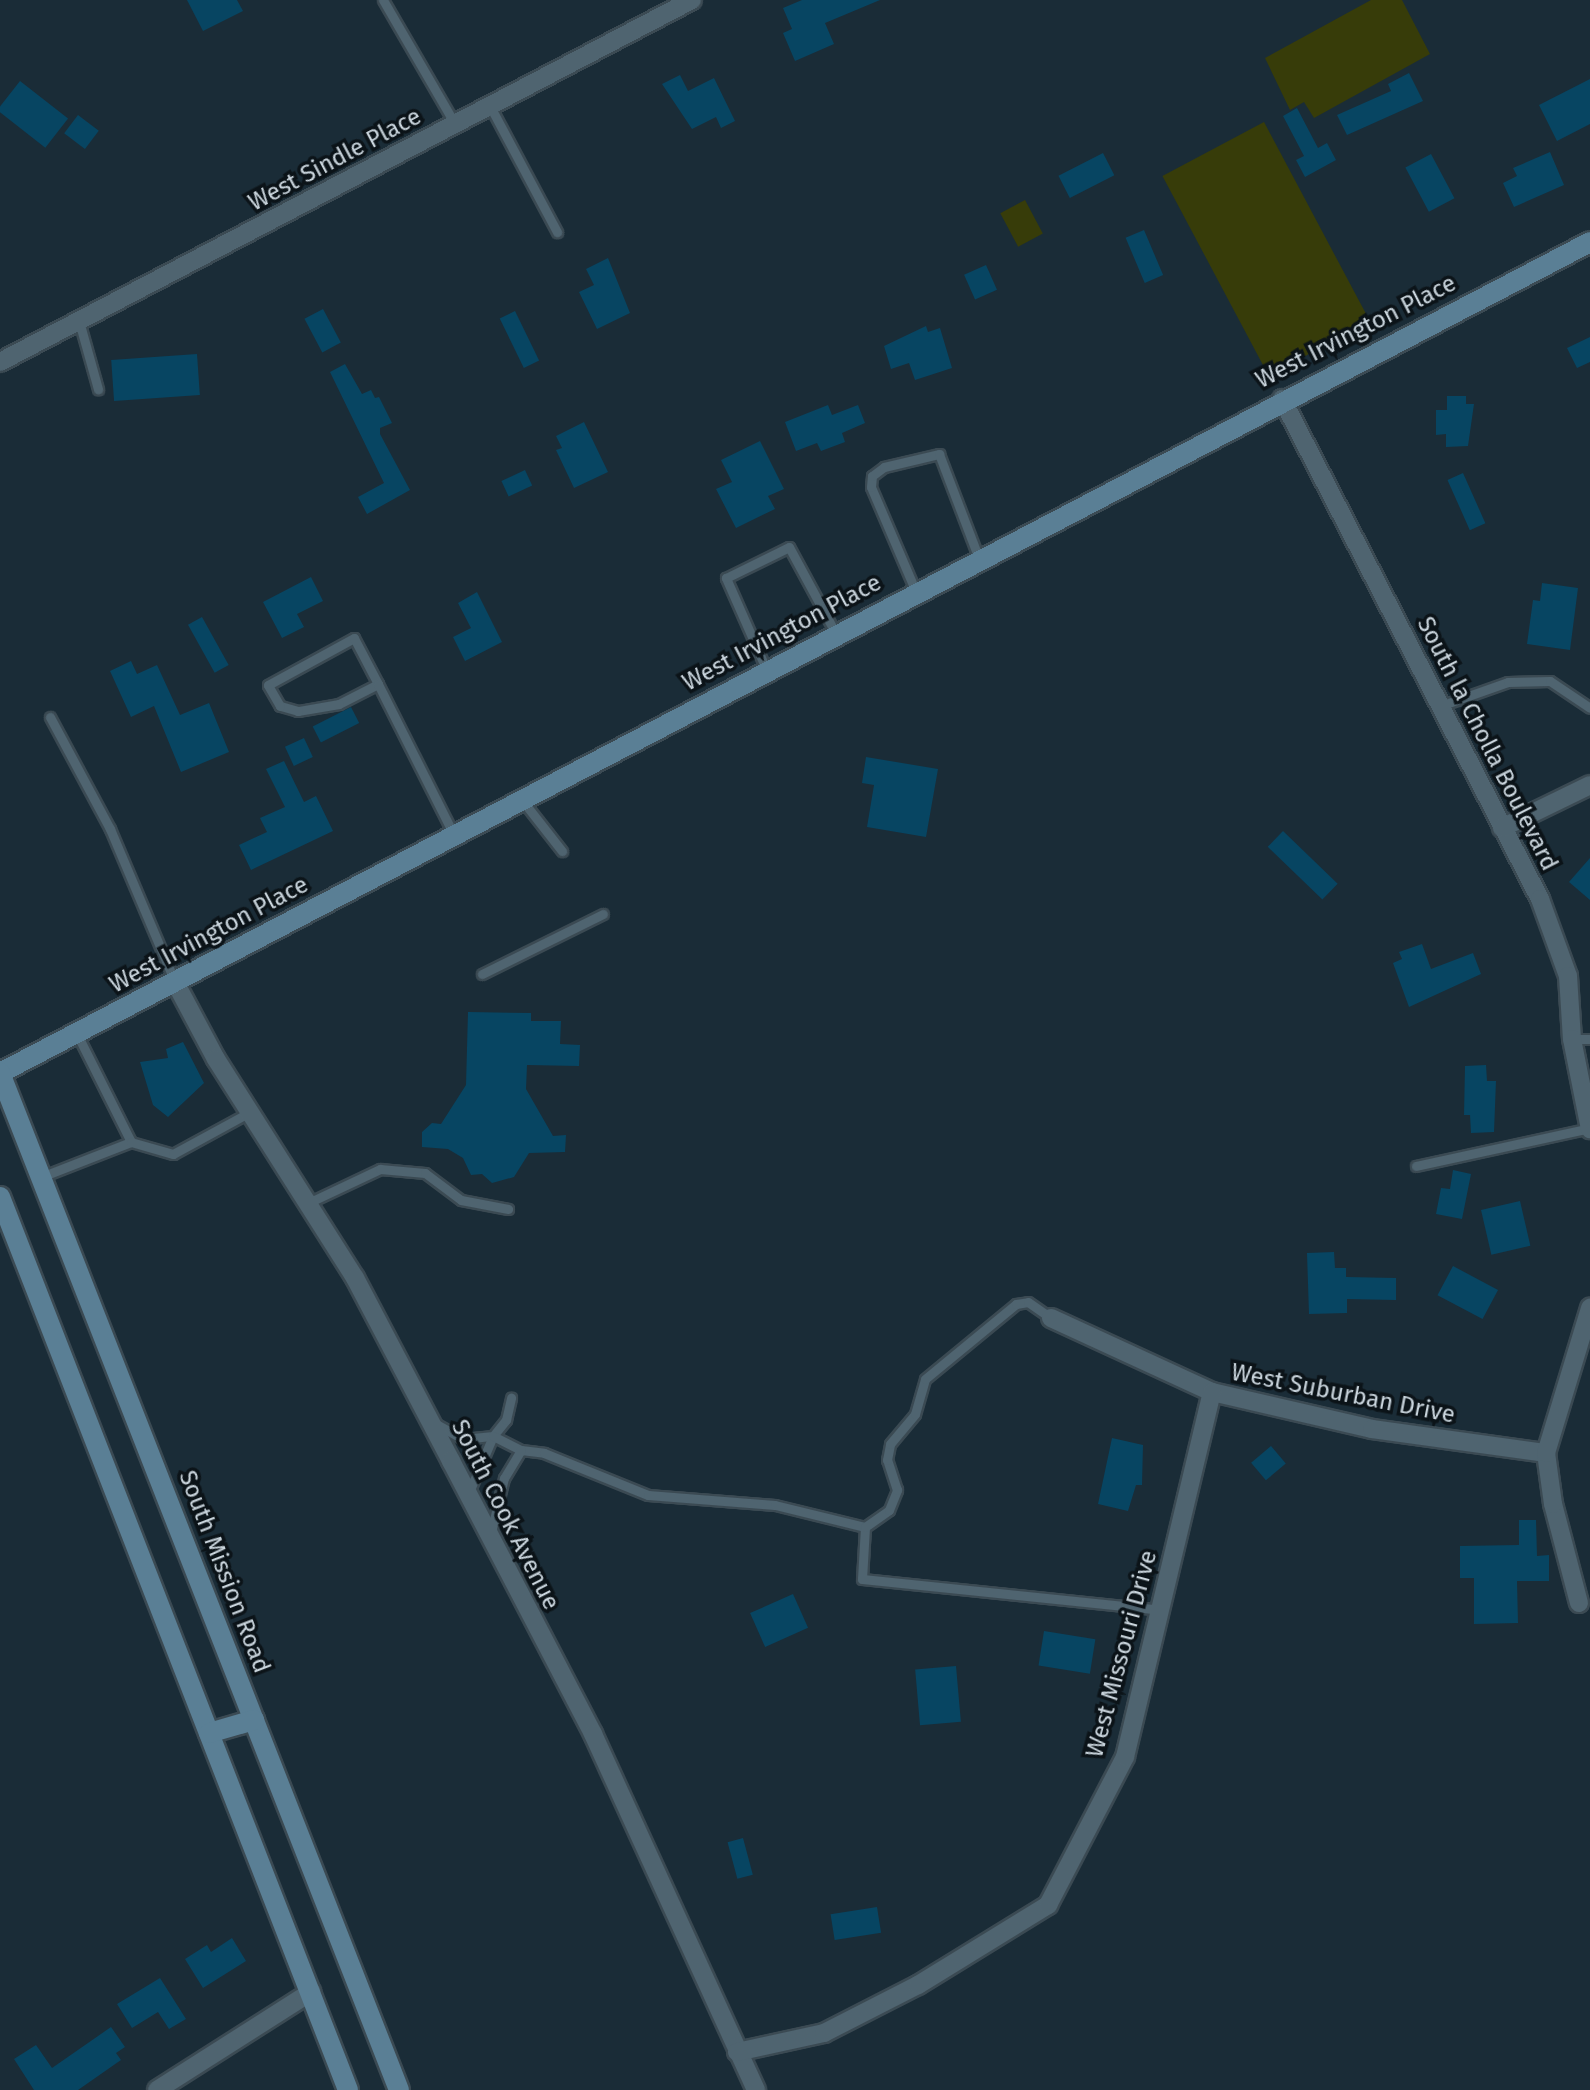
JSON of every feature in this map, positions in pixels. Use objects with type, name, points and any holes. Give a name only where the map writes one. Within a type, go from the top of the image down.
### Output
[{"type":"main road","name":"West Irvington Place","points":[[0,1073],[1282,399],[1590,242]]},
{"type":"main road","name":"South Mission Road","points":[[0,1073],[399,2090]]},
{"type":"main road","points":[[0,1197],[348,2090]]},
{"type":"main road","points":[[209,1733],[254,1720]]},
{"type":"street","name":"West Sindle Place","points":[[0,362],[692,0]]},
{"type":"street","name":"South la Cholla Boulevard","points":[[1282,399],[1540,899],[1568,976],[1581,1039],[1590,1128]]},
{"type":"street","points":[[1502,828],[1590,785]]},
{"type":"street","name":"South Cook Avenue","points":[[175,982],[250,1112],[355,1278],[430,1421],[593,1734],[756,2090]]},
{"type":"street","points":[[1579,1603],[1553,1504],[1546,1453],[1590,1308]]},
{"type":"street","name":"West Suburban Drive","points":[[1051,1318],[1212,1392],[1372,1429],[1546,1453]]},
{"type":"street","name":"West Missouri Drive","points":[[737,2052],[824,2033],[918,1985],[1048,1905],[1125,1757],[1212,1392]]},
{"type":"street","points":[[157,2090],[311,1992]]},
{"type":"lane","points":[[383,0],[455,124]]},
{"type":"lane","points":[[490,106],[557,232]]},
{"type":"lane","points":[[79,321],[98,389]]},
{"type":"lane","points":[[916,592],[871,487],[872,476],[884,467],[939,454],[979,559]]},
{"type":"lane","points":[[767,671],[726,578],[789,547],[836,634]]},
{"type":"lane","points":[[378,684],[339,704],[298,711],[280,706],[268,685],[354,638],[378,684],[454,835]]},
{"type":"lane","points":[[1440,706],[1508,682],[1550,681],[1590,708]]},
{"type":"lane","points":[[50,717],[110,829],[175,982]]},
{"type":"lane","points":[[522,800],[562,851]]},
{"type":"lane","points":[[482,974],[603,914]]},
{"type":"lane","points":[[77,1033],[131,1142]]},
{"type":"lane","points":[[41,1177],[131,1142],[173,1154],[250,1112]]},
{"type":"lane","points":[[1416,1166],[1590,1128]]},
{"type":"lane","points":[[308,1203],[380,1169],[425,1173],[461,1200],[508,1209]]},
{"type":"lane","points":[[430,1421],[463,1439],[493,1436],[521,1450],[544,1453],[648,1495],[775,1505],[865,1527],[889,1510],[897,1490],[887,1460],[890,1444],[915,1414],[925,1379],[1016,1304],[1028,1302],[1051,1318]]},
{"type":"lane","points":[[467,1495],[493,1436],[506,1420],[511,1398]]},
{"type":"lane","points":[[489,1539],[504,1478],[521,1450]]},
{"type":"lane","points":[[865,1527],[862,1579],[1160,1610]]},
{"type":"green space","points":[[1371,0],[1402,0],[1430,54],[1314,118],[1304,102],[1290,110],[1265,58]]},
{"type":"green space","points":[[1264,122],[1370,322],[1269,376],[1162,176]]},
{"type":"green space","points":[[1025,200],[1043,234],[1018,247],[1000,213]]},
{"type":"building","points":[[187,0],[237,0],[243,11],[203,31]]},
{"type":"building","points":[[802,0],[880,0],[825,23],[834,44],[795,61],[783,33],[792,29],[783,8]]},
{"type":"building","points":[[1409,73],[1423,101],[1347,135],[1337,115],[1391,91],[1388,84]]},
{"type":"building","points":[[680,75],[688,91],[714,78],[735,121],[721,128],[716,117],[692,129],[662,84]]},
{"type":"building","points":[[1590,79],[1590,124],[1557,141],[1539,105]]},
{"type":"building","points":[[20,81],[68,119],[45,148],[0,112],[0,107]]},
{"type":"building","points":[[1297,108],[1318,148],[1327,143],[1336,160],[1305,177],[1296,160],[1304,156],[1283,116]]},
{"type":"building","points":[[78,115],[99,131],[85,149],[64,133]]},
{"type":"building","points":[[1550,152],[1564,185],[1514,207],[1503,183],[1517,176],[1513,168]]},
{"type":"building","points":[[1103,153],[1114,175],[1070,198],[1058,176]]},
{"type":"building","points":[[1431,154],[1454,198],[1429,212],[1405,168]]},
{"type":"building","points":[[1144,230],[1163,275],[1145,283],[1126,238]]},
{"type":"building","points":[[608,258],[630,313],[597,329],[579,292],[594,285],[586,269]]},
{"type":"building","points":[[986,265],[997,290],[975,299],[964,275]]},
{"type":"building","points":[[323,309],[341,343],[322,352],[304,319]]},
{"type":"building","points":[[515,311],[539,360],[524,368],[500,318]]},
{"type":"building","points":[[926,326],[928,332],[940,328],[952,368],[915,380],[909,363],[891,369],[884,346]]},
{"type":"building","points":[[1590,337],[1590,362],[1577,368],[1567,348]]},
{"type":"building","points":[[197,354],[200,395],[114,401],[111,360]]},
{"type":"building","points":[[345,364],[362,394],[371,390],[375,398],[379,397],[392,423],[380,428],[380,434],[410,490],[367,514],[358,497],[384,483],[330,372]]},
{"type":"building","points":[[1447,396],[1466,396],[1466,404],[1474,404],[1468,446],[1446,447],[1446,434],[1436,435],[1436,410],[1447,410]]},
{"type":"building","points":[[828,405],[832,415],[858,405],[865,423],[842,433],[845,442],[821,451],[817,443],[796,451],[785,422]]},
{"type":"building","points":[[584,422],[608,472],[574,488],[556,450],[562,448],[556,436]]},
{"type":"building","points":[[760,441],[784,489],[768,496],[775,509],[736,528],[716,489],[732,482],[721,460]]},
{"type":"building","points":[[525,470],[532,485],[509,496],[501,481]]},
{"type":"building","points":[[1463,473],[1485,523],[1470,530],[1447,480]]},
{"type":"building","points":[[311,577],[323,601],[297,614],[304,627],[282,638],[263,602]]},
{"type":"building","points":[[1542,583],[1578,588],[1570,650],[1527,644],[1533,600],[1540,601]]},
{"type":"building","points":[[477,592],[502,642],[465,661],[453,637],[471,628],[458,603]]},
{"type":"building","points":[[202,617],[229,665],[215,673],[188,625]]},
{"type":"building","points":[[131,661],[137,674],[157,665],[180,715],[209,703],[229,752],[181,772],[154,706],[131,717],[110,671]]},
{"type":"building","points":[[351,707],[359,723],[321,743],[313,727]]},
{"type":"building","points":[[304,738],[313,757],[294,766],[285,747]]},
{"type":"building","points":[[866,757],[938,769],[926,837],[867,827],[874,785],[862,783]]},
{"type":"building","points":[[284,761],[304,802],[316,796],[333,831],[251,870],[239,845],[267,832],[260,818],[285,807],[266,769]]},
{"type":"building","points":[[1283,831],[1338,884],[1322,900],[1268,847]]},
{"type":"building","points":[[1590,858],[1590,900],[1569,882]]},
{"type":"building","points":[[1422,944],[1431,969],[1473,953],[1481,974],[1409,1007],[1393,963],[1402,959],[1399,952]]},
{"type":"building","points":[[468,1012],[531,1013],[531,1021],[561,1021],[560,1044],[580,1045],[579,1066],[527,1065],[526,1089],[553,1136],[566,1135],[565,1152],[529,1153],[514,1177],[492,1183],[482,1174],[471,1175],[463,1158],[448,1149],[422,1147],[422,1132],[432,1123],[441,1124],[466,1085]]},
{"type":"building","points":[[183,1042],[204,1083],[168,1117],[153,1105],[140,1062],[168,1058],[166,1049]]},
{"type":"building","points":[[1486,1065],[1487,1081],[1496,1081],[1494,1132],[1471,1133],[1470,1115],[1464,1115],[1465,1066]]},
{"type":"building","points":[[1453,1170],[1471,1174],[1462,1219],[1436,1214],[1441,1188],[1450,1189]]},
{"type":"building","points":[[1520,1201],[1530,1246],[1491,1255],[1481,1210]]},
{"type":"building","points":[[1334,1252],[1335,1268],[1346,1268],[1346,1277],[1396,1278],[1396,1300],[1347,1299],[1347,1313],[1309,1314],[1307,1253]]},
{"type":"building","points":[[1453,1266],[1498,1290],[1483,1319],[1438,1295]]},
{"type":"building","points":[[1112,1438],[1143,1445],[1142,1485],[1136,1485],[1128,1511],[1098,1504]]},
{"type":"building","points":[[1271,1446],[1286,1464],[1266,1480],[1251,1463]]},
{"type":"building","points":[[1519,1520],[1536,1520],[1537,1556],[1549,1555],[1549,1581],[1517,1581],[1518,1623],[1474,1624],[1474,1578],[1460,1578],[1460,1546],[1519,1545]]},
{"type":"building","points":[[793,1594],[808,1628],[765,1647],[750,1613]]},
{"type":"building","points":[[1044,1631],[1095,1639],[1090,1674],[1039,1666]]},
{"type":"building","points":[[956,1666],[961,1722],[920,1725],[915,1670]]},
{"type":"building","points":[[743,1838],[753,1875],[737,1879],[728,1842]]},
{"type":"building","points":[[877,1907],[881,1933],[835,1940],[831,1914]]},
{"type":"building","points":[[232,1938],[246,1961],[203,1988],[185,1959],[207,1945],[211,1952]]},
{"type":"building","points":[[160,1978],[186,2019],[169,2029],[158,2012],[132,2028],[117,2004]]},
{"type":"building","points":[[111,2027],[125,2047],[116,2053],[121,2060],[78,2090],[34,2090],[14,2059],[36,2045],[52,2068]]}]
